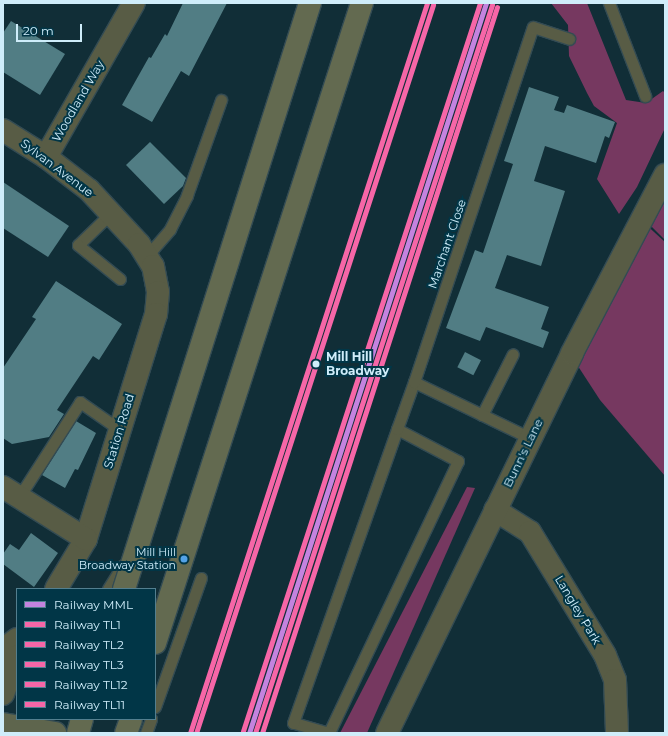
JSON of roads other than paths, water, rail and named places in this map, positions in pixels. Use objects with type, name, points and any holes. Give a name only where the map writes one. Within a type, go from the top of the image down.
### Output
[{"type":"highway","points":[[124,588],[310,3]]},
{"type":"highway","points":[[156,640],[362,3]]},
{"type":"highway","points":[[78,733],[82,720]]},
{"type":"main road","points":[[19,726],[55,733]]},
{"type":"street","name":"Woodland Way","points":[[46,157],[134,3]]},
{"type":"street","name":"Sylvan Avenue","points":[[3,130],[46,157],[89,190],[111,213],[149,261]]},
{"type":"street","name":"Bunn's Lane","points":[[387,733],[572,353],[665,175]]},
{"type":"street","name":"Station Road","points":[[57,588],[86,539],[156,314],[158,292],[149,261]]},
{"type":"street","points":[[11,492],[86,539]]},
{"type":"street","name":"Langley Park","points":[[495,510],[530,532],[605,655],[615,680],[617,733]]},
{"type":"street","points":[[3,650],[16,640]]},
{"type":"street","points":[[3,694],[16,659]]},
{"type":"lane","points":[[609,3],[645,96]]},
{"type":"lane","name":"Marchant Close","points":[[414,382],[533,27],[569,39]]},
{"type":"lane","points":[[149,261],[170,229],[187,195],[221,100]]},
{"type":"lane","points":[[111,213],[78,245],[120,279]]},
{"type":"lane","points":[[482,415],[513,354]]},
{"type":"lane","points":[[397,429],[458,461],[329,733],[293,723],[397,429],[414,382],[530,438]]},
{"type":"lane","points":[[11,492],[80,402],[120,430]]},
{"type":"lane","points":[[109,588],[123,565]]},
{"type":"lane","points":[[156,704],[201,578]]},
{"type":"rail line","name":"TL12","points":[[190,733],[427,3]]},
{"type":"rail line","name":"TL2","points":[[243,731],[480,3]]},
{"type":"rail line","name":"MML","points":[[249,733],[486,3]]},
{"type":"rail line","name":"TL11","points":[[196,733],[433,5]]},
{"type":"rail line","name":"TL1","points":[[255,733],[492,5]]},
{"type":"rail line","name":"TL3","points":[[262,733],[497,7]]},
{"type":"place","name":"Mill Hill Broadway","points":[[316,364]]},
{"type":"place","name":"Mill Hill Broadway Station","points":[[184,559]]}]
